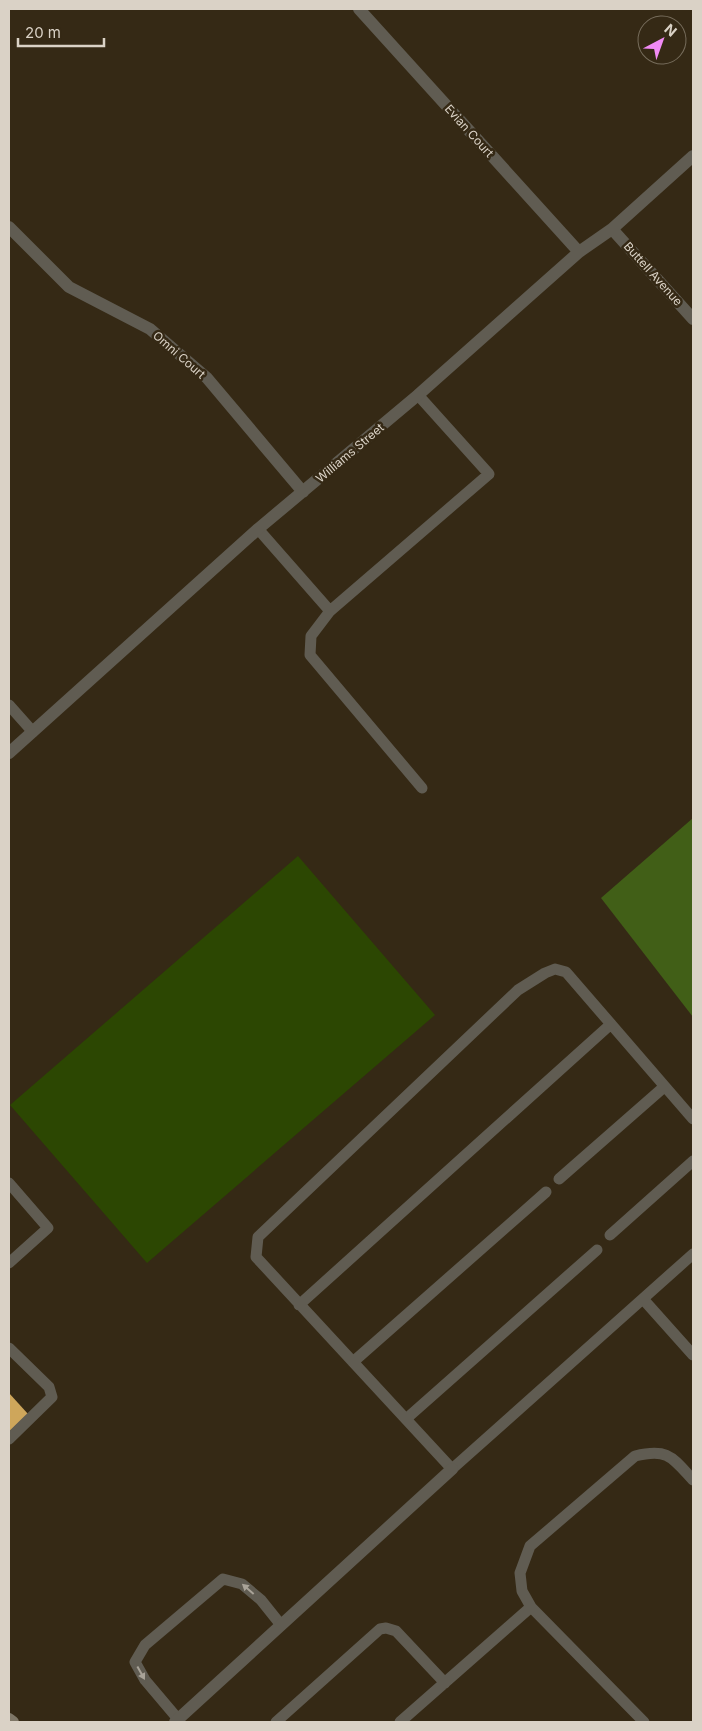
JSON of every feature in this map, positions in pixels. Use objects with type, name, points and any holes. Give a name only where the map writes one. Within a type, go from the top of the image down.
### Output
[{"type":"street","name":"Evian Court","points":[[359,9],[579,252]]},
{"type":"street","name":"Williams Street","points":[[9,753],[258,529],[418,394],[579,252],[612,229],[693,156]]},
{"type":"street","name":"Omni Court","points":[[9,227],[69,288],[150,329],[207,378],[303,492]]},
{"type":"street","name":"Buttell Avenue","points":[[612,229],[693,319]]},
{"type":"street","points":[[176,1721],[452,1469]]},
{"type":"street","points":[[9,1719],[13,1722]]},
{"type":"lane","points":[[418,394],[489,474],[330,611],[311,636],[310,655],[422,788]]},
{"type":"lane","points":[[258,529],[330,611]]},
{"type":"lane","points":[[9,705],[33,732]]},
{"type":"lane","points":[[693,1119],[566,972],[555,969],[544,973],[518,990],[258,1238],[256,1257],[452,1469],[693,1254]]},
{"type":"lane","points":[[299,1305],[611,1024]]},
{"type":"lane","points":[[559,1179],[664,1087]]},
{"type":"lane","points":[[610,1235],[693,1161]]},
{"type":"lane","points":[[9,1183],[48,1228],[9,1263]]},
{"type":"lane","points":[[353,1362],[546,1192]]},
{"type":"lane","points":[[406,1420],[597,1250]]},
{"type":"lane","points":[[643,1299],[693,1355]]},
{"type":"lane","points":[[9,1348],[49,1387],[52,1397],[9,1439]]},
{"type":"lane","points":[[644,1722],[530,1607],[522,1591],[520,1573],[530,1546],[635,1456],[654,1451],[672,1457],[693,1480]]},
{"type":"lane","points":[[176,1721],[145,1680],[135,1662],[145,1645],[222,1579],[242,1584],[261,1600],[281,1625]]},
{"type":"lane","points":[[400,1722],[530,1607]]},
{"type":"lane","points":[[276,1722],[380,1629],[386,1628],[396,1631],[445,1682]]},
{"type":"green space","points":[[693,818],[693,1017],[601,898]]},
{"type":"green space","points":[[298,856],[435,1015],[147,1263],[10,1105]]},
{"type":"building","points":[[9,1393],[28,1414],[9,1432]]}]
